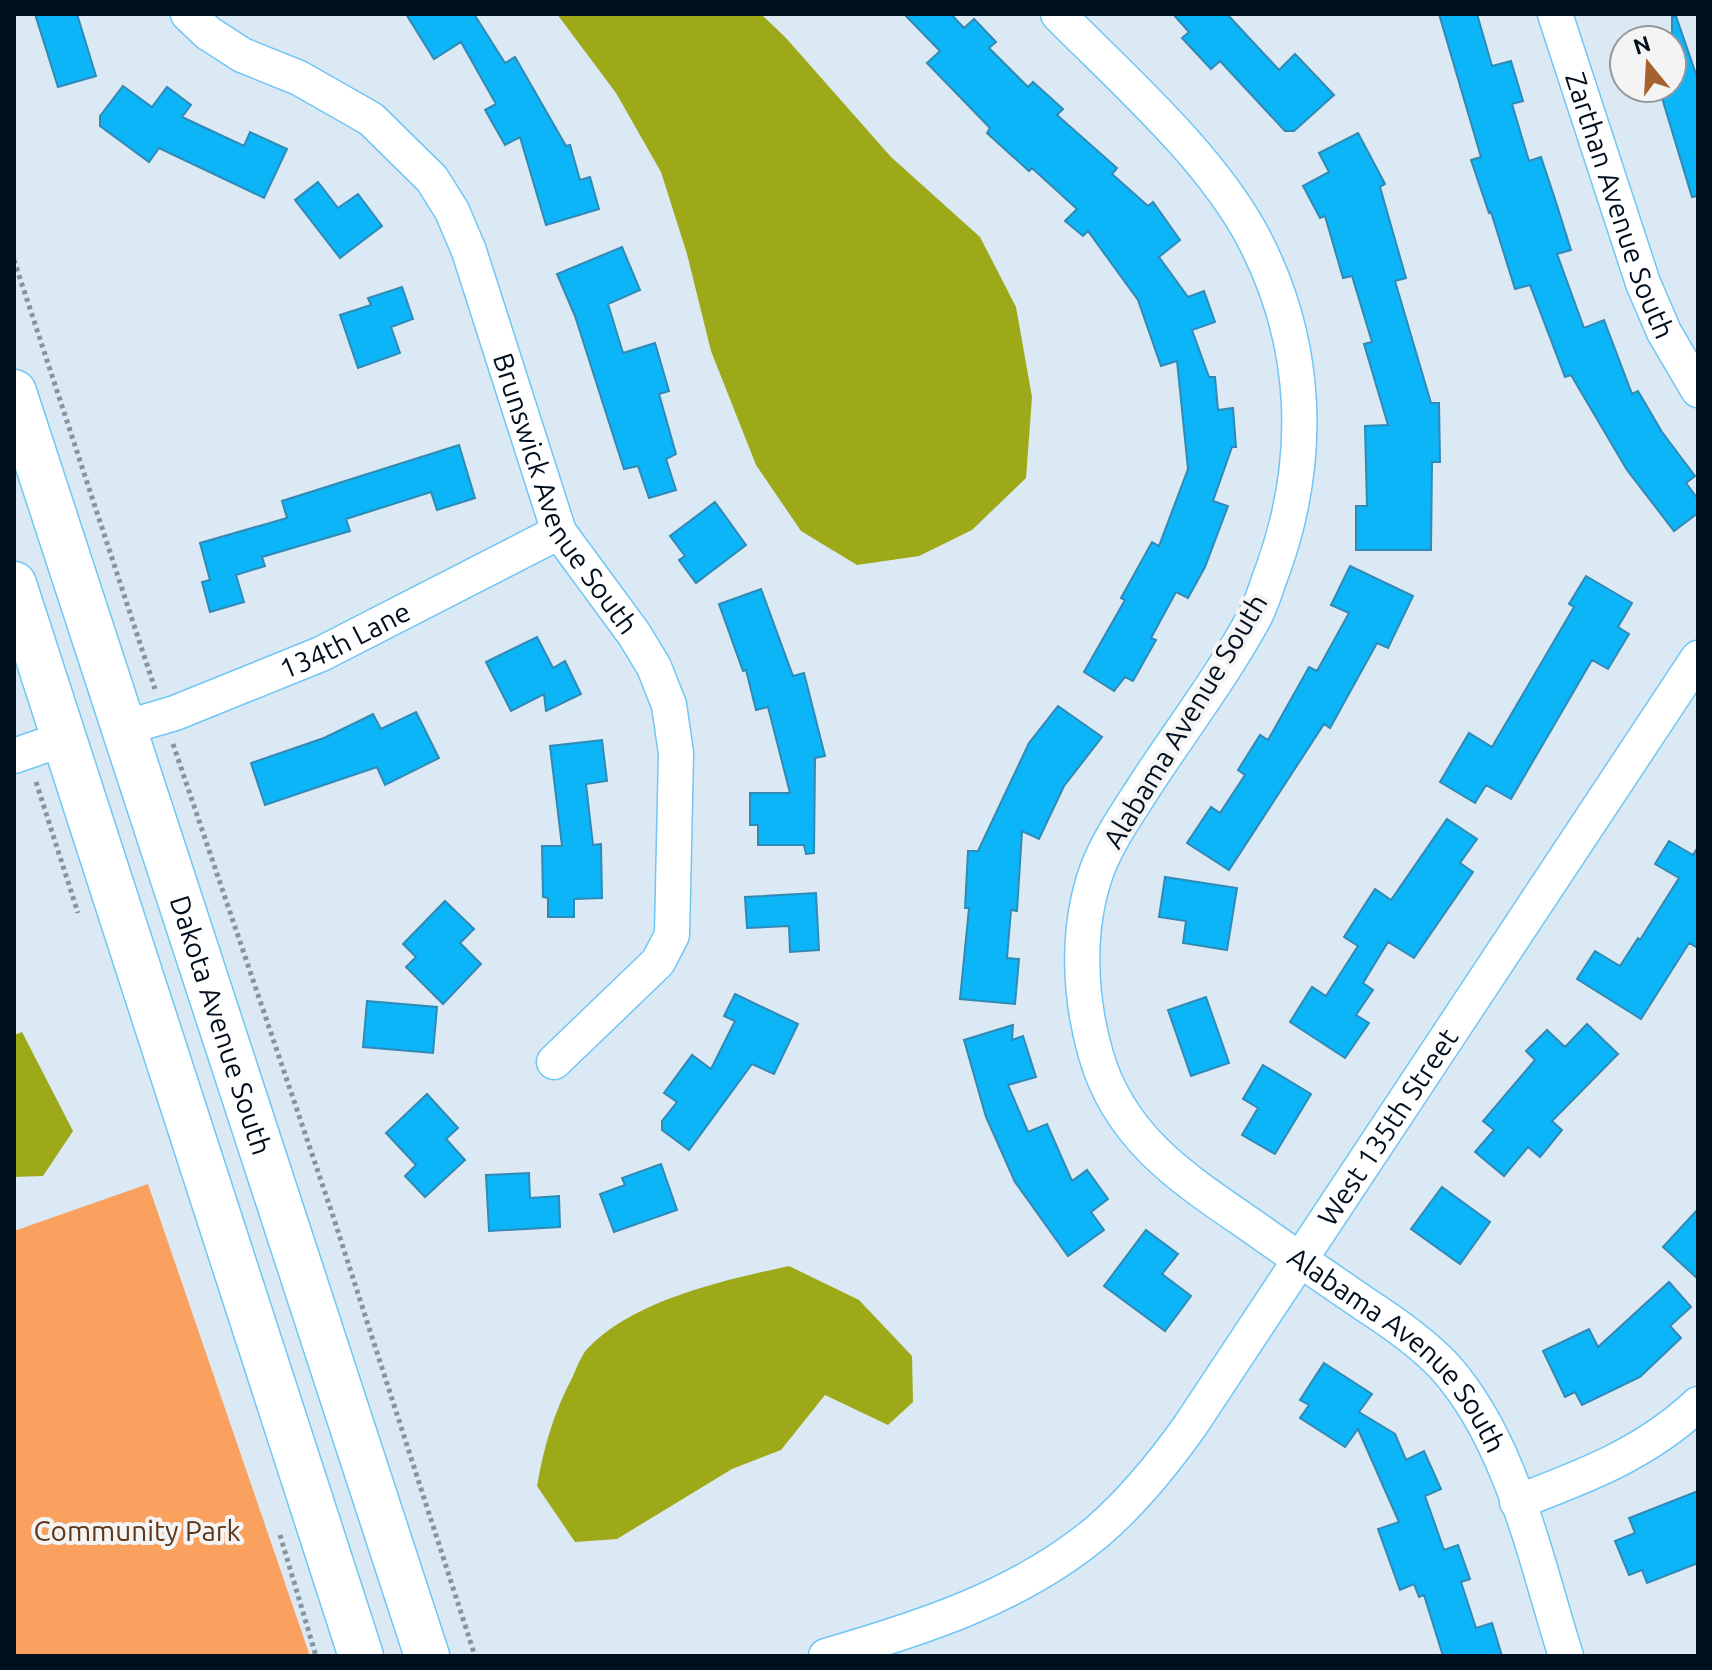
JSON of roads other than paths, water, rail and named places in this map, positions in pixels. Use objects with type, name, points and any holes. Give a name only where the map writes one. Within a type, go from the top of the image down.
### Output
[{"type":"main road","name":"Dakota Avenue South","points":[[14,392],[144,722],[427,1656]]},
{"type":"main road","points":[[14,584],[361,1656]]},
{"type":"street","name":"Brunswick Avenue South","points":[[188,14],[208,33],[242,55],[299,78],[371,119],[432,179],[452,211],[469,251],[559,532],[634,634],[654,667],[669,705],[676,753],[672,935],[658,962],[554,1062]]},
{"type":"street","name":"Alabama Avenue South","points":[[1058,14],[1191,151],[1223,189],[1252,235],[1276,284],[1292,344],[1301,402],[1301,450],[1292,507],[1256,615],[1125,817],[1098,868],[1086,915],[1082,961],[1086,1008],[1097,1058],[1118,1105],[1145,1144],[1180,1177],[1411,1335],[1445,1368],[1475,1408],[1494,1443],[1517,1502],[1566,1656]]},
{"type":"street","name":"Zarthan Avenue South","points":[[1555,14],[1643,283],[1664,332],[1698,390]]},
{"type":"street","name":"134th Lane","points":[[144,722],[321,654],[559,532]]},
{"type":"street","name":"West 135th Street","points":[[826,1656],[937,1621],[982,1603],[1062,1559],[1098,1531],[1161,1466],[1698,658]]},
{"type":"street","points":[[14,756],[63,739]]},
{"type":"street","points":[[1517,1502],[1610,1465],[1652,1440],[1698,1404]]},
{"type":"park label","name":"Community Park","points":[[137,1531]]}]
